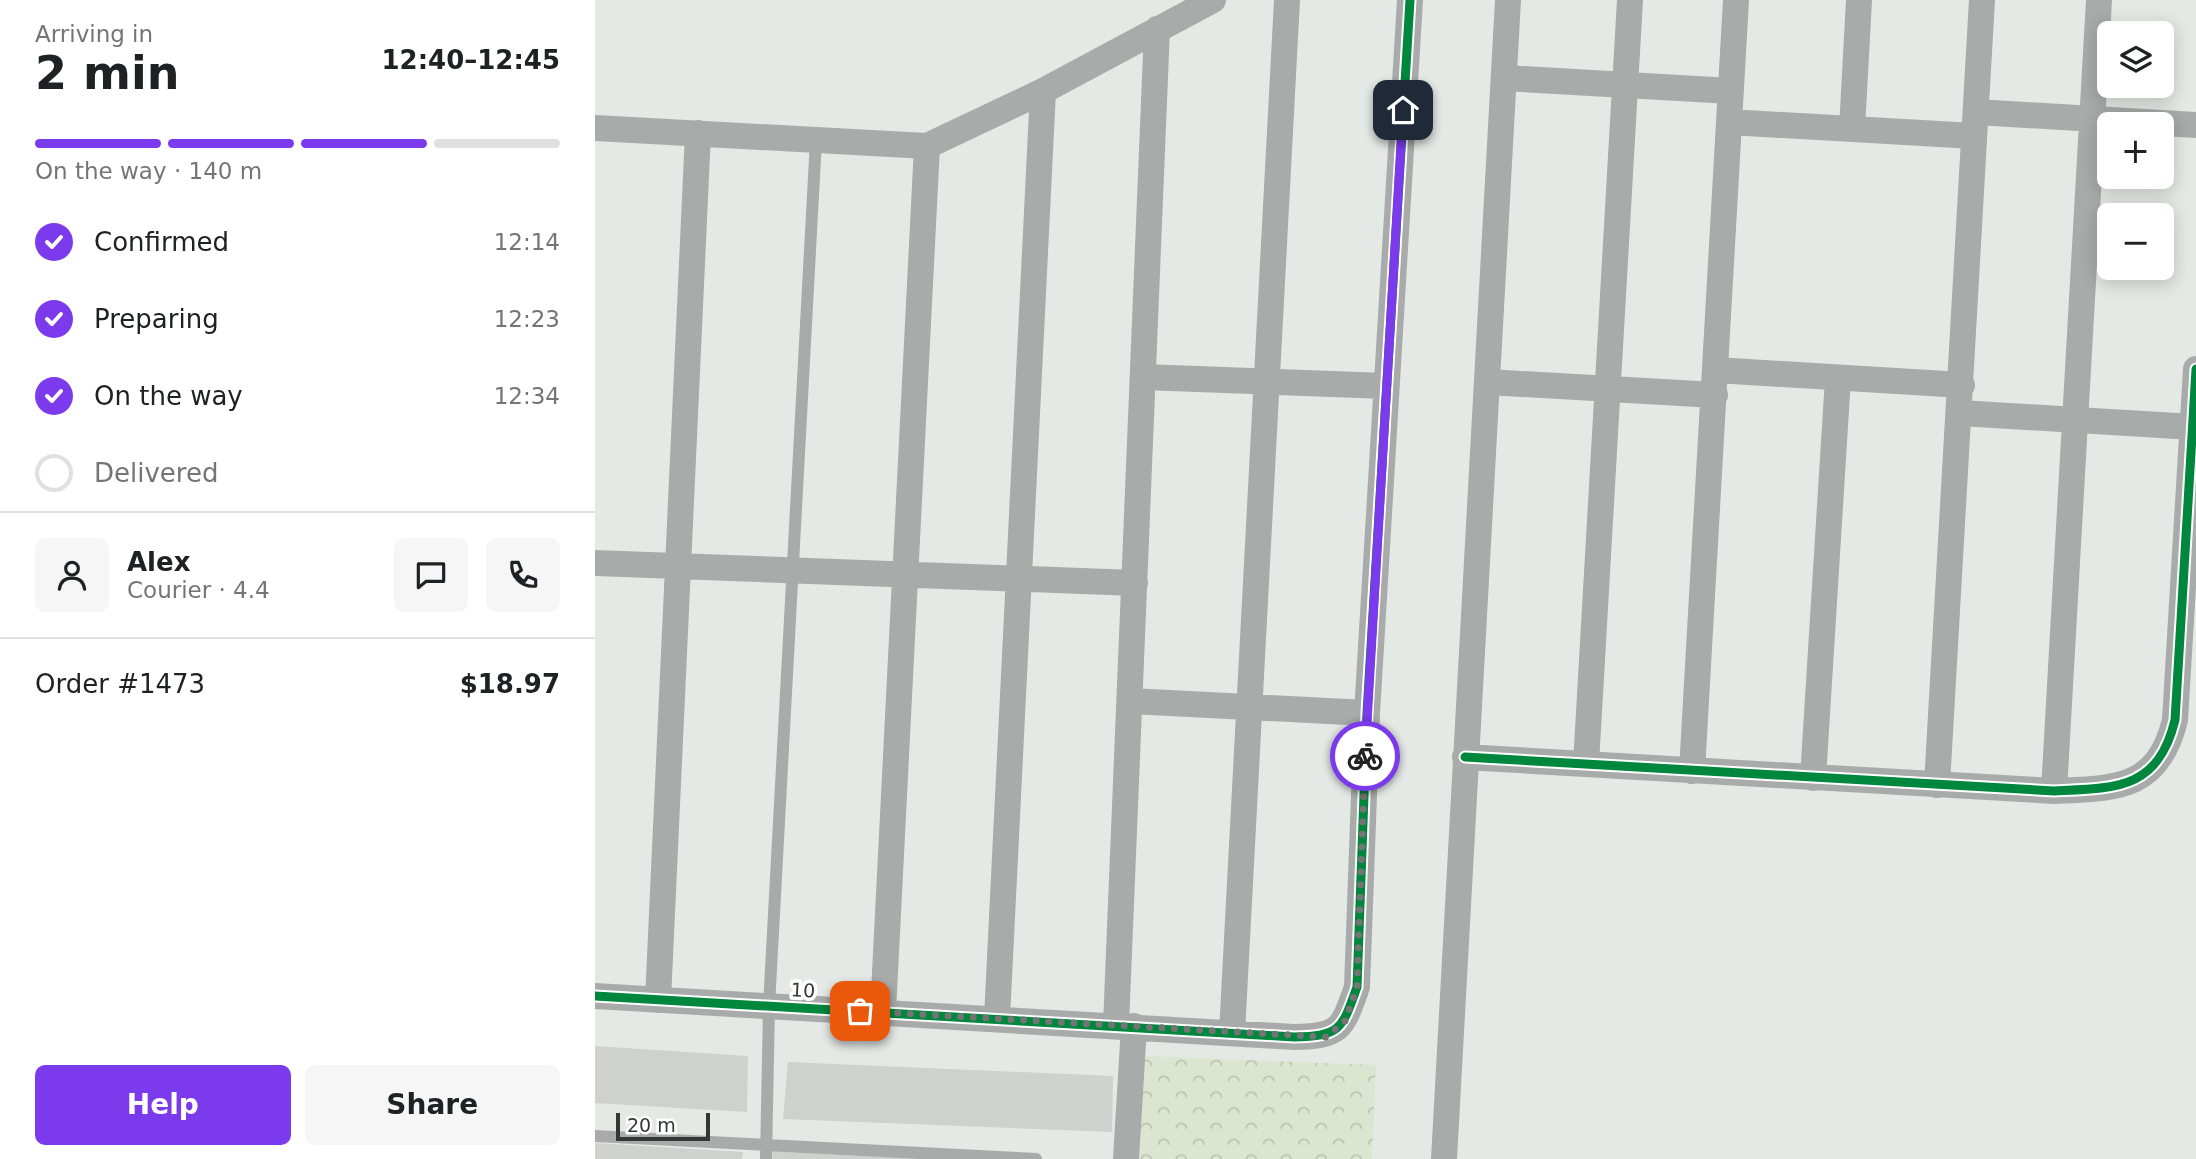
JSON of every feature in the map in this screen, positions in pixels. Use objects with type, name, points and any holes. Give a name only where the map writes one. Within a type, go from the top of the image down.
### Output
[{"type":"street","points":[[595,128],[927,146],[1043,91],[1213,0]]},
{"type":"street","points":[[1233,1033],[1287,0]]},
{"type":"street","name":"10","points":[[595,996],[1326,1037],[1345,1021],[1357,987],[1367,713],[1410,0]]},
{"type":"street","points":[[1444,1159],[1508,0]]},
{"type":"street","points":[[1586,764],[1630,0]]},
{"type":"street","points":[[1692,771],[1736,0]]},
{"type":"street","points":[[1852,129],[1859,0]]},
{"type":"street","points":[[1937,785],[1982,0]]},
{"type":"street","points":[[2054,792],[2099,0]]},
{"type":"street","points":[[1126,1159],[1125,1026],[1130,701],[1157,29]]},
{"type":"street","points":[[1504,78],[1731,91]]},
{"type":"street","points":[[997,1018],[1043,91]]},
{"type":"street","points":[[1729,122],[1852,129],[2093,119],[2196,125]]},
{"type":"street","points":[[658,1000],[698,133]]},
{"type":"street","points":[[883,1012],[927,146]]},
{"type":"street","points":[[1465,757],[2054,792],[2102,789],[2136,779],[2157,764],[2169,745],[2175,720],[2196,369]]},
{"type":"street","points":[[1143,377],[1386,386]]},
{"type":"street","points":[[1488,382],[1609,389],[1837,378],[1962,385]]},
{"type":"street","points":[[1813,778],[1837,378]]},
{"type":"street","points":[[1959,413],[2193,427]]},
{"type":"street","points":[[595,563],[906,572],[1135,583]]},
{"type":"street","points":[[1130,701],[1367,713]]},
{"type":"lane","points":[[766,1159],[769,1006],[816,140]]},
{"type":"lane","points":[[595,1136],[1035,1159]]},
{"type":"green space","points":[[1144,1056],[1376,1065],[1372,1159],[1140,1159]]},
{"type":"building","points":[[595,1046],[748,1056],[747,1112],[595,1103]]},
{"type":"building","points":[[788,1062],[1113,1076],[1112,1132],[783,1119]]},
{"type":"building","points":[[595,1143],[743,1152],[742,1159],[595,1159]]},
{"type":"building","points":[[773,1148],[933,1159],[772,1159]]},
{"type":"cycle path","points":[[595,996],[1294,1037],[1322,1035],[1331,1032],[1343,1021],[1357,987],[1367,713],[1410,0]]},
{"type":"cycle path","points":[[1465,757],[2054,791],[2115,786],[2131,781],[2146,772],[2158,760],[2175,720],[2196,369]]},
{"type":"way so far","points":[[860,1011],[1326,1037],[1345,1021],[1357,987],[1365,756]]},
{"type":"route","points":[[1365,756],[1403,110]]}]
